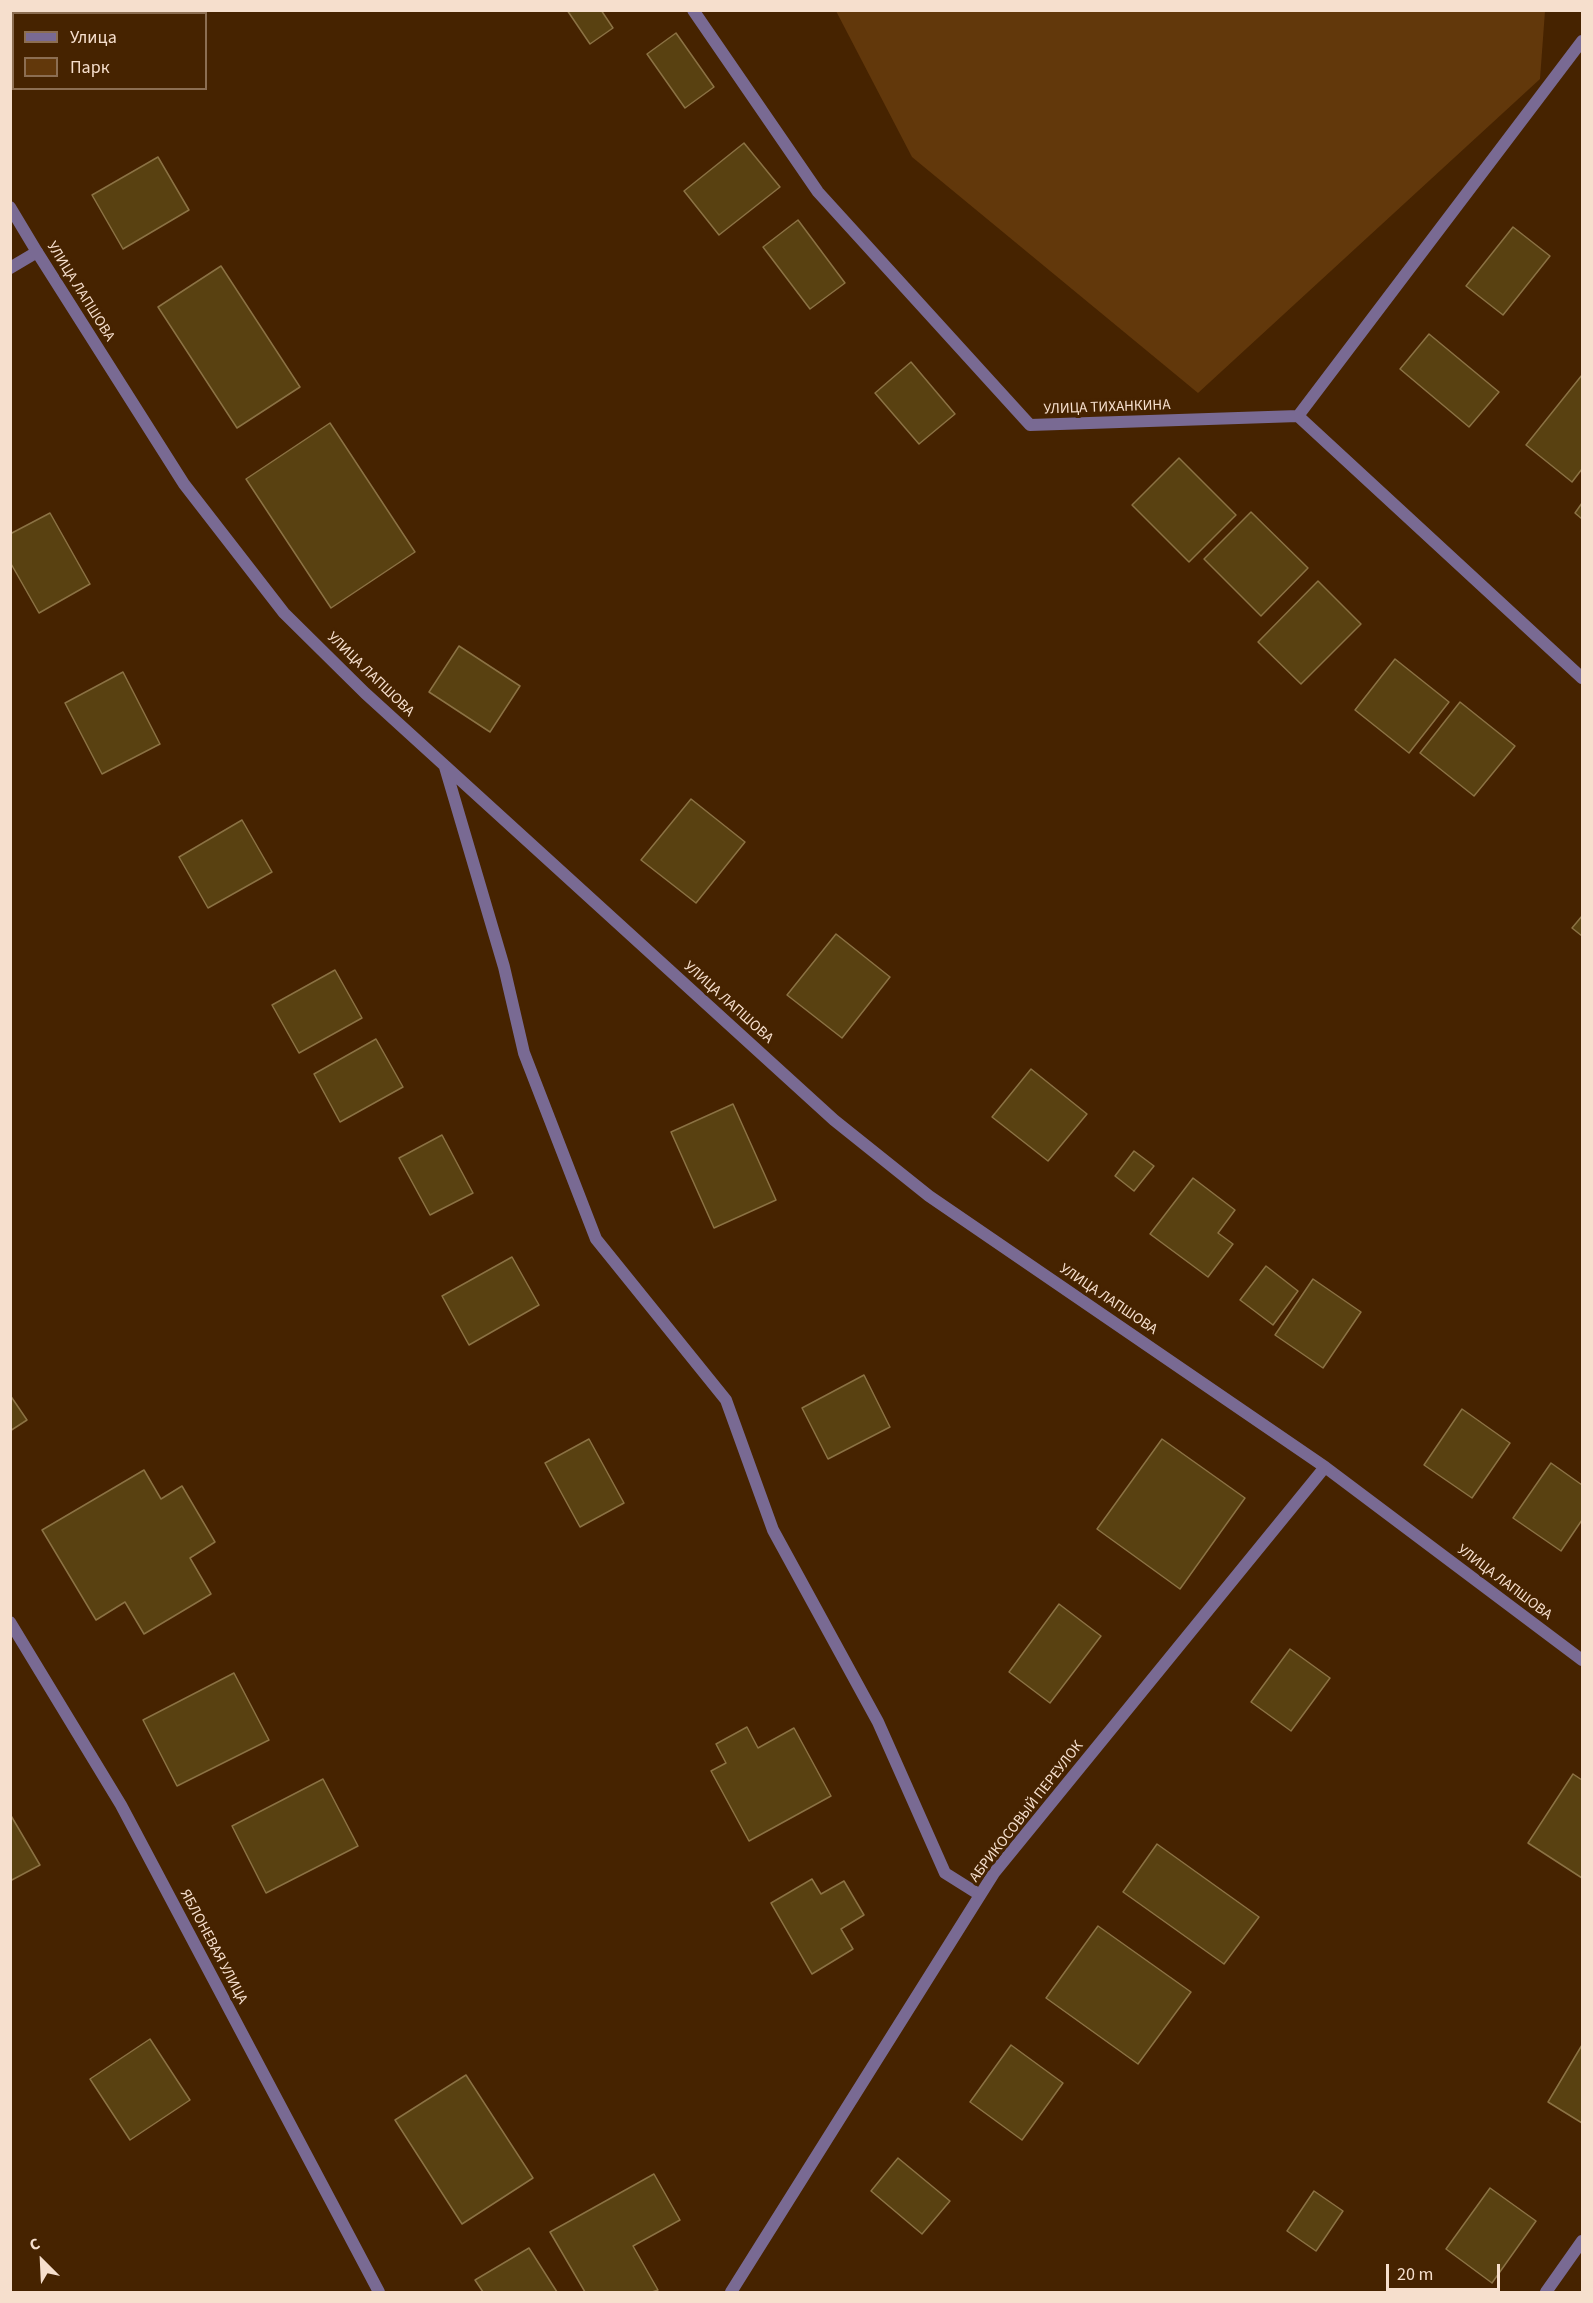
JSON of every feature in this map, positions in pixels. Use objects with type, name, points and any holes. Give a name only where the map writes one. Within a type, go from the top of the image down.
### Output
[{"type":"street","name":"УЛИЦА ТИХАНКИНА","points":[[693,10],[819,192],[1030,425],[1298,416]]},
{"type":"street","points":[[1582,41],[1298,416],[1582,678]]},
{"type":"street","name":"УЛИЦА ЛАПШОВА","points":[[10,207],[184,484],[284,613],[365,693],[825,1112],[860,1140],[939,1202],[1325,1467],[1582,1660]]},
{"type":"street","points":[[10,268],[37,252]]},
{"type":"street","points":[[444,765],[504,967],[524,1053],[596,1239],[726,1400],[773,1530],[878,1722],[945,1873],[980,1895]]},
{"type":"street","name":"АБРИКОСОВЫЙ ПЕРЕУЛОК","points":[[731,2292],[994,1873],[1325,1467]]},
{"type":"street","name":"ЯБЛОНЕВАЯ УЛИЦА","points":[[10,1622],[121,1805],[379,2292]]},
{"type":"street","points":[[1546,2292],[1582,2241]]},
{"type":"green space","points":[[836,11],[1545,11],[1540,79],[1198,393],[912,157]]},
{"type":"building","points":[[10,10],[49,10],[47,12],[12,12],[12,36],[10,37]]},
{"type":"building","points":[[567,10],[601,10],[613,28],[590,44]]},
{"type":"building","points":[[676,33],[714,87],[685,108],[647,54]]},
{"type":"building","points":[[744,143],[780,187],[719,235],[684,191]]},
{"type":"building","points":[[158,157],[189,210],[123,249],[92,195]]},
{"type":"building","points":[[798,220],[845,283],[810,309],[763,247]]},
{"type":"building","points":[[1513,227],[1550,256],[1503,315],[1466,286]]},
{"type":"building","points":[[221,266],[300,387],[237,428],[158,307]]},
{"type":"building","points":[[1429,334],[1499,392],[1469,427],[1400,369]]},
{"type":"building","points":[[911,362],[955,414],[919,444],[875,393]]},
{"type":"building","points":[[1582,375],[1582,469],[1572,482],[1526,445]]},
{"type":"building","points":[[330,423],[415,552],[331,608],[246,479]]},
{"type":"building","points":[[1179,458],[1236,515],[1189,562],[1132,505]]},
{"type":"building","points":[[1582,503],[1582,519],[1575,513]]},
{"type":"building","points":[[1251,512],[1308,568],[1261,616],[1204,559]]},
{"type":"building","points":[[50,513],[90,584],[39,613],[10,562],[10,534]]},
{"type":"building","points":[[1318,581],[1361,624],[1301,684],[1258,642]]},
{"type":"building","points":[[459,646],[520,686],[490,732],[429,692]]},
{"type":"building","points":[[1395,659],[1449,702],[1409,753],[1355,710]]},
{"type":"building","points":[[123,672],[160,744],[102,774],[65,703]]},
{"type":"building","points":[[1460,702],[1515,746],[1474,796],[1420,753]]},
{"type":"building","points":[[691,799],[745,842],[696,903],[641,860]]},
{"type":"building","points":[[242,820],[272,872],[208,908],[179,857]]},
{"type":"building","points":[[1582,916],[1582,936],[1572,928]]},
{"type":"building","points":[[836,934],[890,977],[842,1038],[787,995]]},
{"type":"building","points":[[335,970],[362,1018],[299,1053],[272,1005]]},
{"type":"building","points":[[376,1039],[403,1087],[340,1122],[314,1074]]},
{"type":"building","points":[[1031,1069],[1087,1114],[1048,1161],[992,1117]]},
{"type":"building","points":[[733,1104],[776,1200],[714,1228],[671,1132]]},
{"type":"building","points":[[442,1135],[473,1193],[430,1215],[399,1158]]},
{"type":"building","points":[[1134,1151],[1154,1166],[1134,1191],[1115,1176]]},
{"type":"building","points":[[1193,1178],[1235,1210],[1218,1233],[1233,1244],[1208,1277],[1150,1234]]},
{"type":"building","points":[[512,1257],[539,1305],[469,1345],[442,1296]]},
{"type":"building","points":[[1266,1266],[1298,1291],[1273,1325],[1240,1300]]},
{"type":"building","points":[[1313,1279],[1361,1312],[1323,1368],[1275,1335]]},
{"type":"building","points":[[864,1375],[890,1427],[828,1459],[802,1408]]},
{"type":"building","points":[[10,1395],[27,1420],[10,1431]]},
{"type":"building","points":[[1462,1409],[1510,1443],[1472,1498],[1424,1465]]},
{"type":"building","points":[[589,1439],[624,1503],[580,1527],[545,1463]]},
{"type":"building","points":[[1162,1439],[1245,1498],[1180,1589],[1097,1529]]},
{"type":"building","points":[[1551,1463],[1582,1485],[1582,1520],[1561,1551],[1513,1518]]},
{"type":"building","points":[[144,1470],[161,1499],[182,1486],[215,1542],[190,1558],[211,1594],[144,1634],[125,1602],[96,1620],[42,1530]]},
{"type":"building","points":[[1059,1604],[1101,1636],[1050,1703],[1009,1672]]},
{"type":"building","points":[[1290,1649],[1330,1678],[1291,1731],[1251,1702]]},
{"type":"building","points":[[234,1673],[269,1740],[177,1786],[143,1720]]},
{"type":"building","points":[[747,1727],[758,1748],[794,1728],[831,1796],[749,1841],[711,1771],[726,1763],[716,1744]]},
{"type":"building","points":[[1573,1774],[1582,1780],[1582,1878],[1528,1843]]},
{"type":"building","points":[[323,1779],[358,1846],[266,1893],[232,1826]]},
{"type":"building","points":[[10,1814],[40,1865],[10,1881]]},
{"type":"building","points":[[1157,1844],[1259,1917],[1224,1964],[1123,1892]]},
{"type":"building","points":[[812,1879],[821,1894],[844,1881],[864,1915],[841,1929],[853,1949],[812,1974],[771,1903]]},
{"type":"building","points":[[1098,1926],[1191,1992],[1138,2064],[1046,1998]]},
{"type":"building","points":[[150,2039],[190,2100],[130,2140],[90,2079]]},
{"type":"building","points":[[1011,2045],[1063,2083],[1022,2140],[970,2102]]},
{"type":"building","points":[[1582,2045],[1582,2123],[1548,2102]]},
{"type":"building","points":[[466,2075],[533,2178],[462,2224],[395,2120]]},
{"type":"building","points":[[898,2158],[950,2201],[922,2234],[871,2191]]},
{"type":"building","points":[[654,2174],[680,2220],[633,2246],[658,2290],[652,2292],[585,2292],[550,2232]]},
{"type":"building","points":[[1490,2188],[1536,2221],[1492,2283],[1446,2249]]},
{"type":"building","points":[[1314,2191],[1343,2211],[1316,2251],[1287,2231]]},
{"type":"building","points":[[529,2248],[557,2292],[483,2292],[475,2280]]}]
